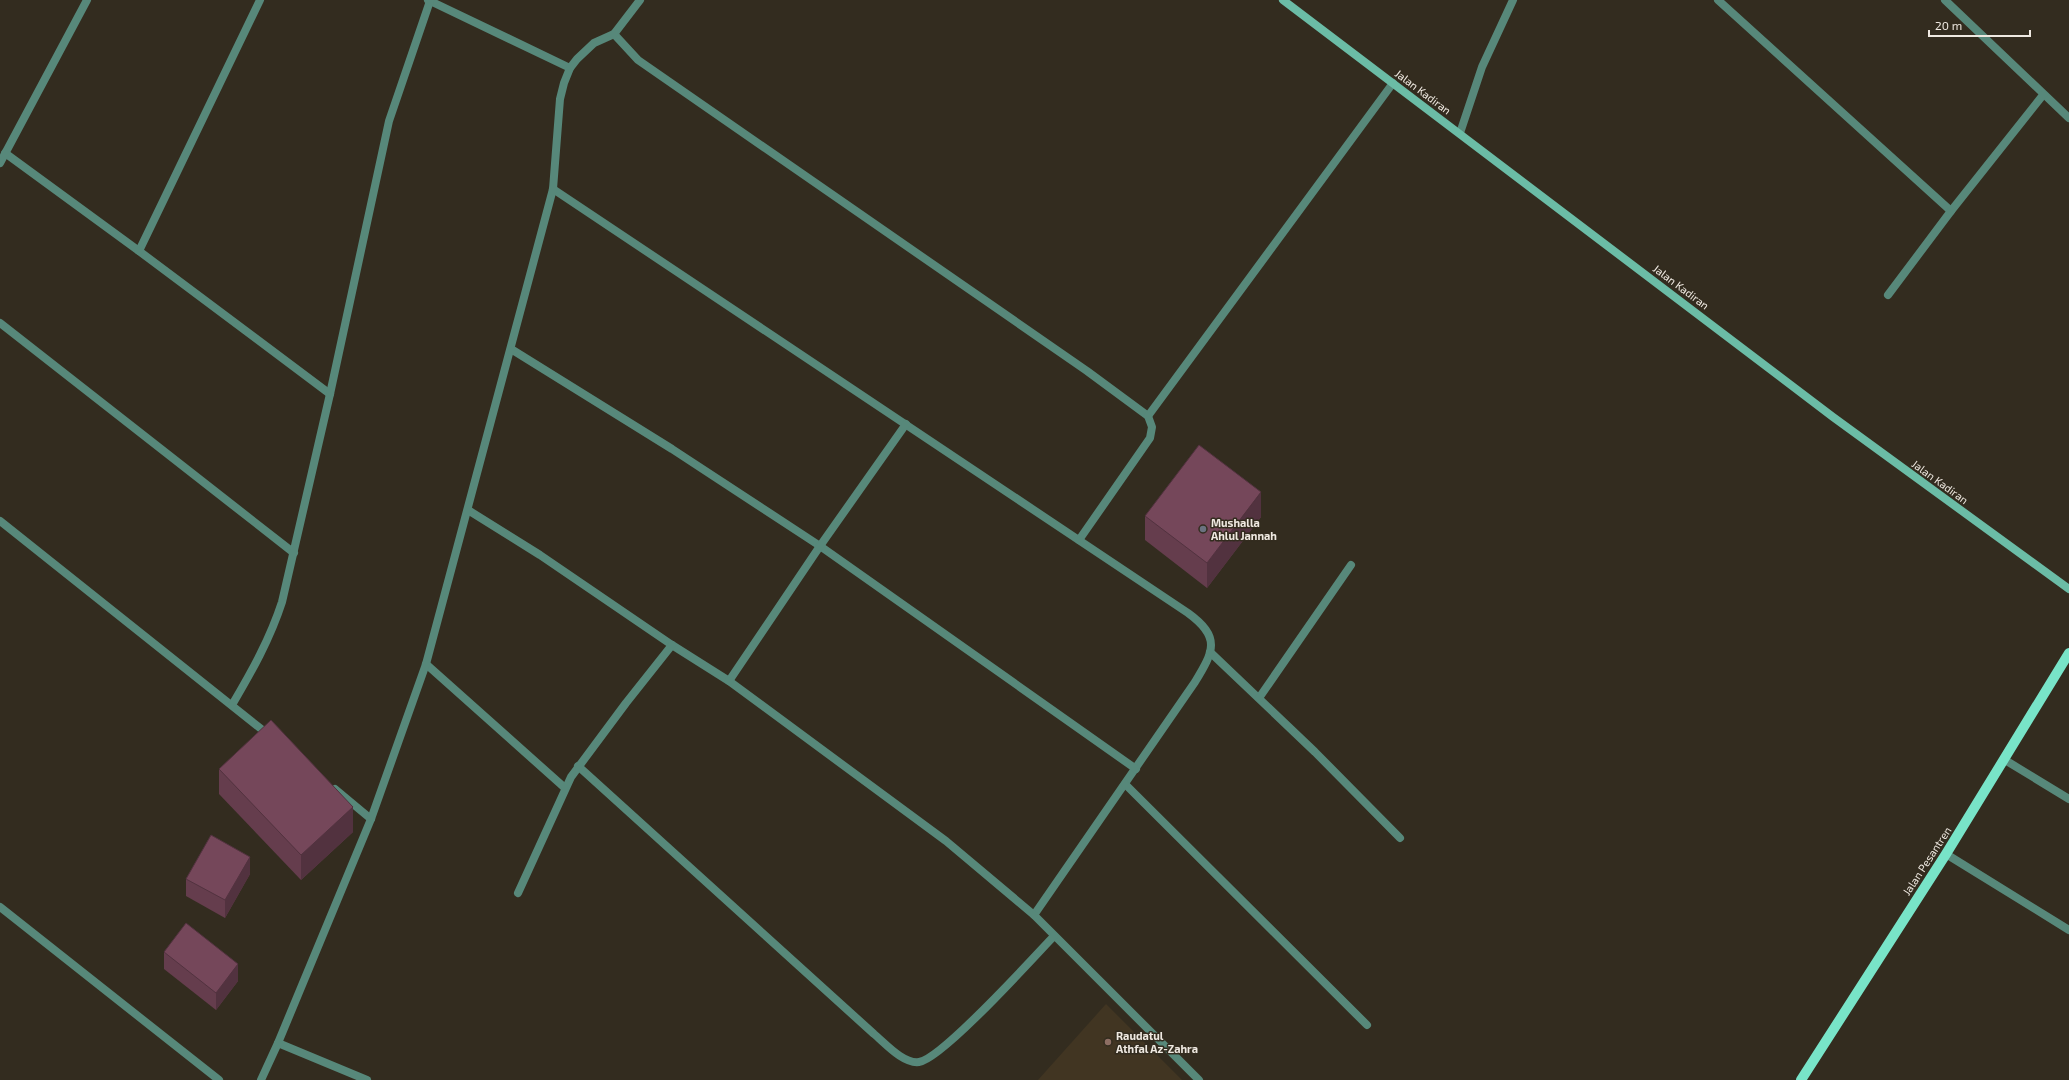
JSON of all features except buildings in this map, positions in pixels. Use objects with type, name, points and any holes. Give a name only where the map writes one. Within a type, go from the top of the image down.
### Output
[{"type":"main road","name":"Jalan Pesantren","points":[[1801,1080],[2005,760],[2069,653]]},
{"type":"street","points":[[0,163],[87,0]]},
{"type":"street","points":[[139,250],[260,0]]},
{"type":"street","points":[[260,1080],[278,1043],[371,819],[426,664],[553,189],[560,99],[570,68],[594,43],[614,34],[640,0]]},
{"type":"street","name":"Jalan Kadiran","points":[[1283,0],[1833,417],[2069,589]]},
{"type":"street","points":[[1460,133],[1482,67],[1513,0]]},
{"type":"street","points":[[1718,0],[1951,211]]},
{"type":"street","points":[[1945,0],[2043,95],[2069,118]]},
{"type":"street","points":[[232,705],[257,663],[272,631],[294,553],[389,121],[429,1],[570,68]]},
{"type":"street","points":[[614,34],[638,60],[1087,371],[1148,416],[1152,427],[1150,438],[1080,540]]},
{"type":"street","points":[[1148,416],[1393,83]]},
{"type":"street","points":[[1888,295],[1951,211],[2043,95]]},
{"type":"street","points":[[5,153],[139,250],[330,394]]},
{"type":"street","points":[[553,189],[1080,540],[1200,621],[1208,630],[1212,640],[1210,652],[1205,665],[1195,682],[1034,915]]},
{"type":"street","points":[[0,323],[294,553]]},
{"type":"street","points":[[511,349],[672,448],[820,546],[1136,768]]},
{"type":"street","points":[[729,682],[820,546],[906,424]]},
{"type":"street","points":[[468,510],[540,555],[729,682],[946,841],[1034,915],[1200,1080]]},
{"type":"street","points":[[0,522],[232,705],[274,740]]},
{"type":"street","points":[[1260,698],[1351,565]]},
{"type":"street","points":[[518,893],[565,788],[578,766],[672,645]]},
{"type":"street","points":[[1210,652],[1260,698],[1400,838]]},
{"type":"street","points":[[426,664],[565,788]]},
{"type":"street","points":[[2005,760],[2069,799]]},
{"type":"street","points":[[578,766],[874,1034],[896,1053],[913,1062],[920,1062],[933,1056],[952,1040],[1054,936]]},
{"type":"street","points":[[329,784],[371,819]]},
{"type":"street","points":[[1125,784],[1367,1025]]},
{"type":"street","points":[[1946,854],[2069,930]]},
{"type":"street","points":[[0,907],[219,1080]]},
{"type":"street","points":[[278,1043],[367,1080]]},
{"type":"shaded area","name":"Raudatul Athfal Az-Zahra","points":[[1106,1004],[1182,1080],[1038,1080]]},
{"type":"place","name":"Mushalla Ahlul Jannah","points":[[1203,529]]},
{"type":"place","name":"Raudatul Athfal Az-Zahra","points":[[1108,1042]]}]
